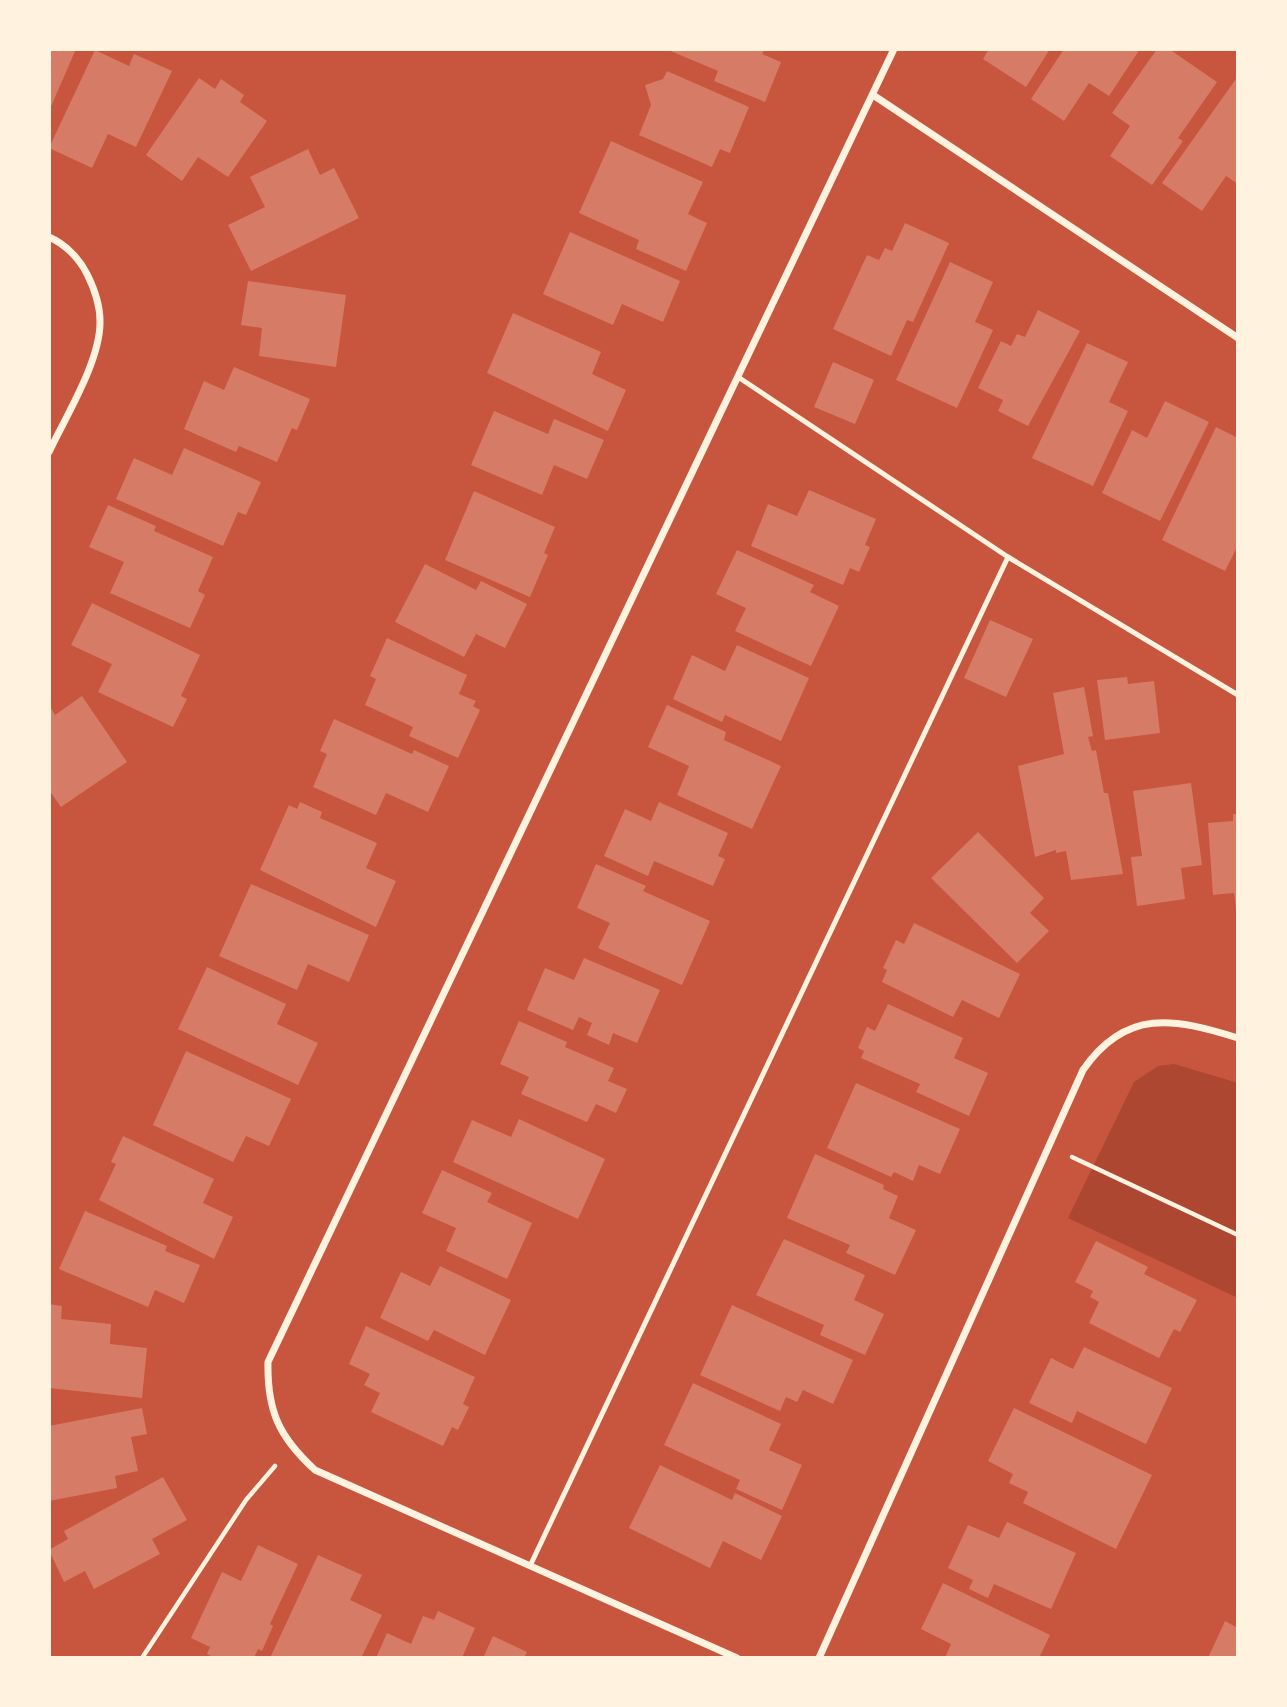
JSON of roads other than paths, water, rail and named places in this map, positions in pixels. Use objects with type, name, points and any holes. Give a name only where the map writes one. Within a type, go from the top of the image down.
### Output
[{"type":"street","points":[[737,1658],[315,1469],[291,1448],[276,1422],[267,1392],[268,1362],[894,49]]},
{"type":"street","points":[[873,95],[1238,338]]},
{"type":"street","points":[[49,237],[59,242],[82,263],[94,290],[100,321],[93,357],[49,452]]},
{"type":"street","points":[[819,1658],[1083,1070],[1098,1048],[1122,1031],[1151,1022],[1188,1023],[1238,1038]]},
{"type":"lane","points":[[738,377],[1008,557],[1238,695]]},
{"type":"lane","points":[[530,1566],[1008,557]]}]
